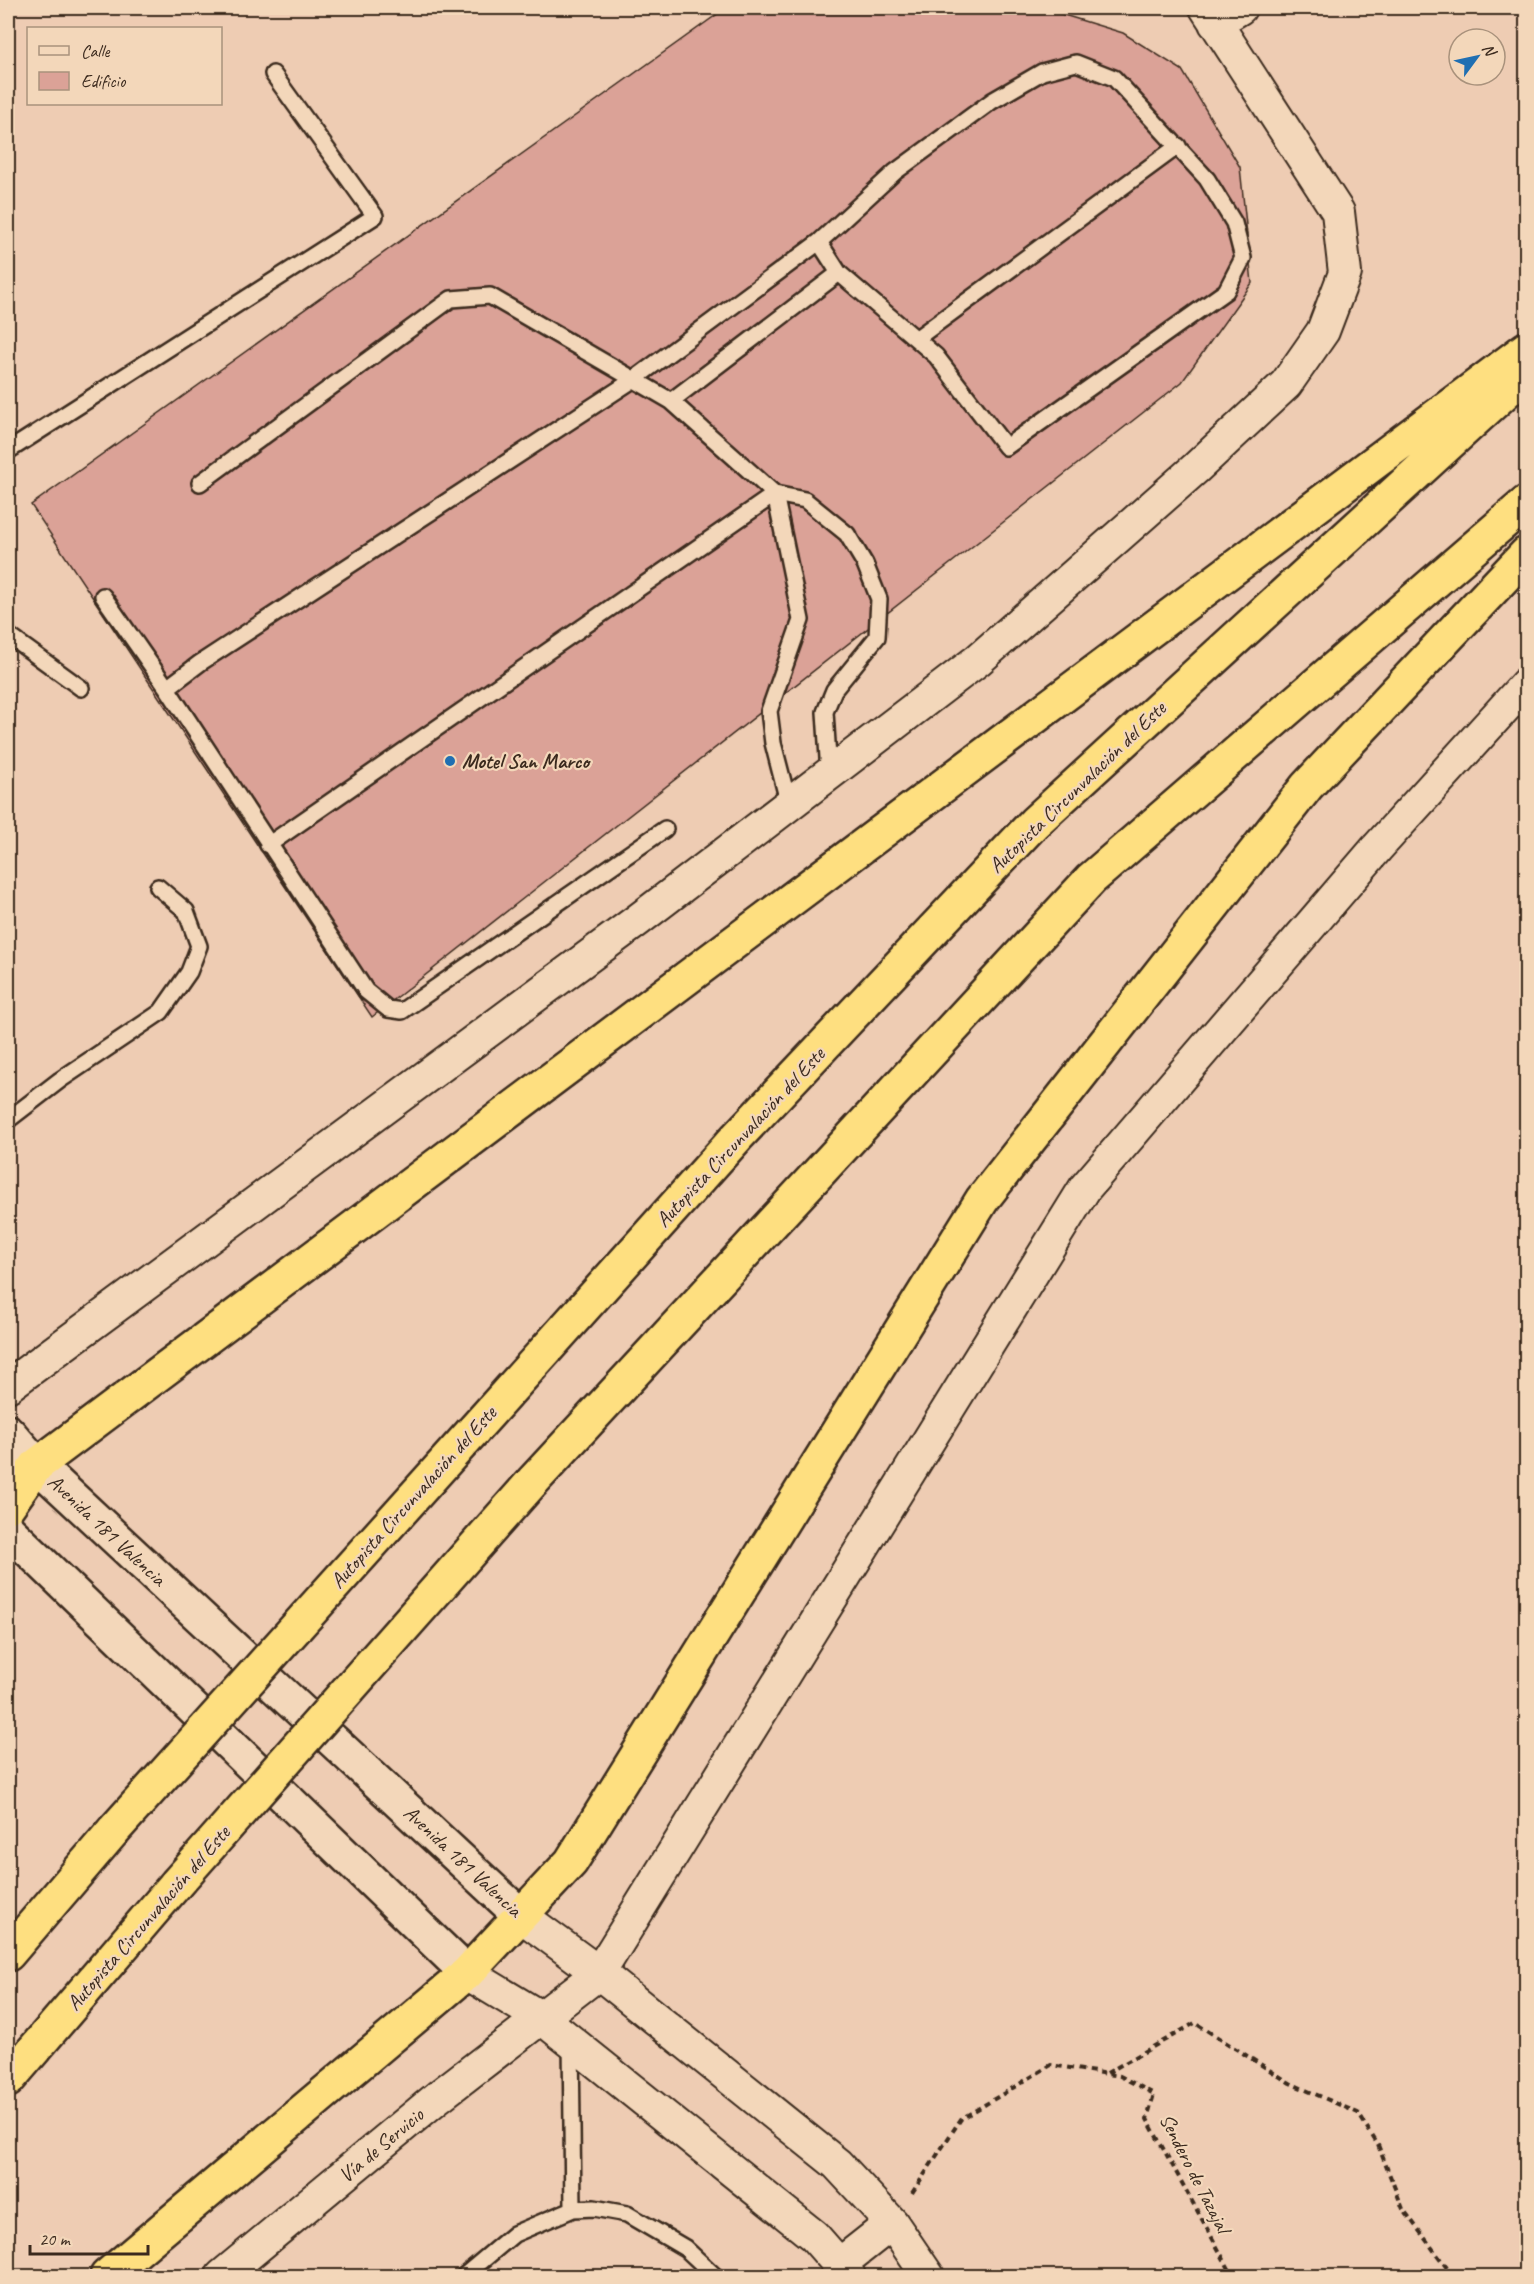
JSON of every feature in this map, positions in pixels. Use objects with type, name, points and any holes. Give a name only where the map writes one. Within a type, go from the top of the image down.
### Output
[{"type":"highway","points":[[8,1506],[37,1465],[1527,350]]},
{"type":"highway","name":"Autopista Circunvalación del Este","points":[[8,1954],[114,1830],[737,1137],[1034,823],[1527,373]]},
{"type":"highway","name":"Autopista Circunvalación del Este","points":[[8,2080],[176,1884],[533,1481],[1091,879],[1527,503]]},
{"type":"highway","points":[[107,2277],[467,1972],[571,1862],[982,1200],[1307,786],[1527,554]]},
{"type":"street","points":[[8,1386],[638,920],[978,660],[1197,468],[1286,384],[1323,331],[1345,273],[1338,212],[1221,13]]},
{"type":"street","name":"Vía de Servicio","points":[[222,2277],[438,2097],[543,2019],[599,1973],[1085,1188],[1377,848],[1527,684]]},
{"type":"street","name":"Avenida 181 Valencia","points":[[8,1432],[37,1465],[520,1915],[599,1973],[837,2164],[892,2223],[928,2277]]},
{"type":"street","points":[[8,1530],[467,1972],[543,2019],[571,2041],[814,2236],[845,2270],[892,2223]]},
{"type":"lane","points":[[167,688],[200,663],[633,380],[819,242],[895,172],[992,101],[1042,72],[1076,63],[1114,78],[1207,179],[1234,223],[1243,258],[1226,291],[1006,447],[936,356],[839,273],[819,242]]},
{"type":"lane","points":[[8,451],[375,216],[273,74]]},
{"type":"lane","points":[[917,338],[1178,146]]},
{"type":"lane","points":[[671,401],[839,273]]},
{"type":"lane","points":[[200,483],[451,300],[490,296],[671,401],[775,494],[805,500],[847,534],[866,564],[879,599],[877,637],[834,690],[825,712],[829,774]]},
{"type":"lane","points":[[775,494],[801,620],[770,711],[773,743],[789,805]]},
{"type":"lane","points":[[268,845],[775,494]]},
{"type":"lane","points":[[103,596],[167,688],[366,991],[388,1009],[402,1011],[665,830]]},
{"type":"lane","points":[[8,634],[81,688]]},
{"type":"lane","points":[[8,1120],[60,1080],[161,1012],[189,972],[199,946],[186,911],[158,887]]},
{"type":"lane","points":[[571,2041],[573,2209]]},
{"type":"lane","points":[[464,2277],[514,2234],[573,2209],[594,2208],[627,2214],[685,2248],[715,2277]]},
{"type":"path","points":[[1106,2073],[1195,2023],[1290,2083],[1358,2113],[1378,2145],[1403,2209],[1453,2277]]},
{"type":"path","name":"Sendero de Tazajal","points":[[892,2223],[961,2119],[1051,2065],[1106,2073],[1120,2076],[1154,2094],[1147,2119],[1233,2277]]},
{"type":"building","name":"Motel San Marco","points":[[726,8],[1041,8],[1123,33],[1182,70],[1240,167],[1252,283],[1182,382],[372,1017],[31,505]]},
{"type":"place","name":"Motel San Marco","points":[[450,761]]}]
